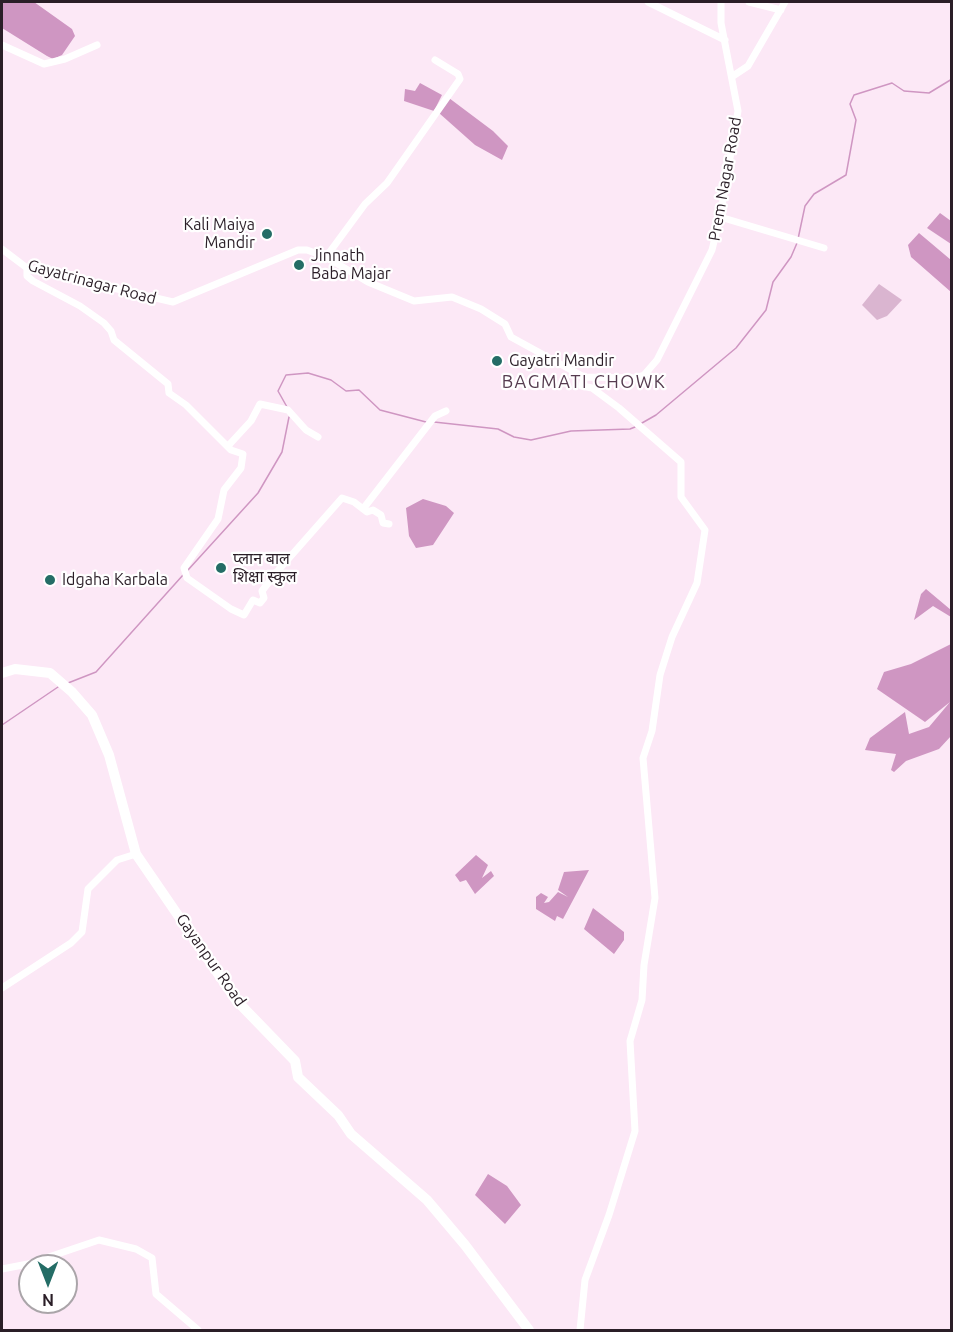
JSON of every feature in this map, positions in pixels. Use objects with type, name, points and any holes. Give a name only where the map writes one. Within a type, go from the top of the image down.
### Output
[{"type":"street","points":[[648,2],[725,40]]},
{"type":"street","name":"Prem Nagar Road","points":[[712,250],[738,124],[733,76],[721,22],[721,2]]},
{"type":"street","points":[[749,2],[781,10]]},
{"type":"street","points":[[733,76],[748,66],[785,2]]},
{"type":"street","points":[[2,45],[44,64],[65,59],[97,45]]},
{"type":"street","points":[[326,257],[365,204],[387,183],[460,79],[458,74],[435,60]]},
{"type":"street","points":[[720,217],[824,248]]},
{"type":"street","name":"Gayatrinagar Road","points":[[2,249],[27,268],[173,302],[298,250],[307,250],[326,257],[368,282],[414,302],[452,297],[481,309],[505,324],[511,337],[584,377],[635,378],[644,375],[657,360],[712,250]]},
{"type":"street","points":[[27,268],[27,276],[33,281],[80,306],[104,323],[111,331],[114,340],[168,383],[170,393],[186,405],[231,450],[243,454],[241,468],[226,485],[218,519],[184,568],[184,574],[234,612],[244,615],[253,600],[260,603],[264,598],[262,591],[275,574],[342,498],[367,512],[373,510],[378,513],[383,523],[389,524]]},
{"type":"street","points":[[580,1330],[585,1280],[609,1215],[635,1131],[630,1041],[642,1000],[644,965],[655,898],[643,758],[652,731],[660,675],[684,607],[698,583],[705,530],[681,497],[681,462],[592,388],[582,386],[584,377]]},
{"type":"street","points":[[228,446],[251,421],[261,404],[288,410],[306,430],[318,437]]},
{"type":"street","points":[[363,509],[435,416],[446,411]]},
{"type":"street","name":"Gayanpur Road","points":[[2,673],[29,669],[50,673],[72,692],[92,715],[102,736],[136,854],[236,1000],[295,1061],[298,1077],[338,1115],[351,1134],[427,1200],[465,1245],[529,1330]]},
{"type":"street","points":[[2,988],[71,943],[82,932],[88,889],[117,860],[136,854]]},
{"type":"street","points":[[2,1269],[28,1264],[99,1240],[135,1249],[152,1258],[156,1294],[198,1330]]},
{"type":"shaded area","points":[[2,2],[34,2],[72,29],[75,36],[62,55],[53,59],[2,28]]},
{"type":"shaded area","points":[[420,83],[442,95],[434,111],[404,101],[405,89],[415,91]]},
{"type":"shaded area","points":[[449,98],[493,131],[508,146],[502,160],[475,145],[439,113]]},
{"type":"shaded area","points":[[940,213],[951,221],[951,244],[927,228]]},
{"type":"shaded area","points":[[919,233],[951,260],[951,292],[911,257],[908,245]]},
{"type":"shaded area","points":[[879,284],[902,300],[887,316],[877,320],[862,305]]},
{"type":"shaded area","points":[[423,499],[446,506],[454,513],[433,545],[416,548],[409,536],[406,508]]},
{"type":"shaded area","points":[[926,589],[951,610],[951,617],[933,606],[914,620],[921,594]]},
{"type":"shaded area","points":[[951,644],[951,736],[939,749],[906,761],[894,772],[891,770],[896,754],[865,750],[870,738],[905,712],[909,734],[929,727],[950,702],[925,722],[877,689],[884,672],[911,664]]},
{"type":"shaded area","points":[[476,855],[488,865],[482,878],[491,871],[494,876],[475,894],[466,880],[460,882],[455,875]]},
{"type":"shaded area","points":[[589,870],[563,919],[557,916],[555,921],[536,909],[536,897],[541,893],[548,897],[544,903],[549,902],[558,892],[568,897],[558,890],[564,872]]},
{"type":"shaded area","points":[[593,908],[624,932],[624,940],[614,954],[584,929]]},
{"type":"shaded area","points":[[488,1174],[507,1186],[521,1205],[505,1224],[475,1195]]},
{"type":"waterway","points":[[798,239],[805,206],[814,194],[846,175],[856,120],[850,104],[854,95],[892,83],[904,91],[929,93],[952,79]]},
{"type":"waterway","points":[[642,423],[656,415],[736,348],[766,310],[773,282],[791,257],[797,243]]},
{"type":"waterway","points":[[287,407],[278,391],[286,375],[308,373],[331,380],[346,391],[359,390],[380,410],[426,422]]},
{"type":"waterway","points":[[188,570],[258,493],[282,452],[289,417]]},
{"type":"waterway","points":[[434,422],[498,429],[514,437],[531,440],[571,431],[635,427]]},
{"type":"waterway","points":[[68,683],[96,672],[183,575]]},
{"type":"waterway","points":[[2,725],[58,687]]},
{"type":"place","name":"Kali Maiya Mandir","points":[[267,234]]},
{"type":"place","name":"Jinnath Baba Majar","points":[[299,265]]},
{"type":"place","name":"Gayatri Mandir","points":[[497,361]]},
{"type":"place","name":"प्लान बाल शिक्षा स्कुल","points":[[221,568]]},
{"type":"place","name":"Idgaha Karbala","points":[[50,580]]},
{"type":"district","name":"BAGMATI CHOWK","points":[[584,382]]}]
